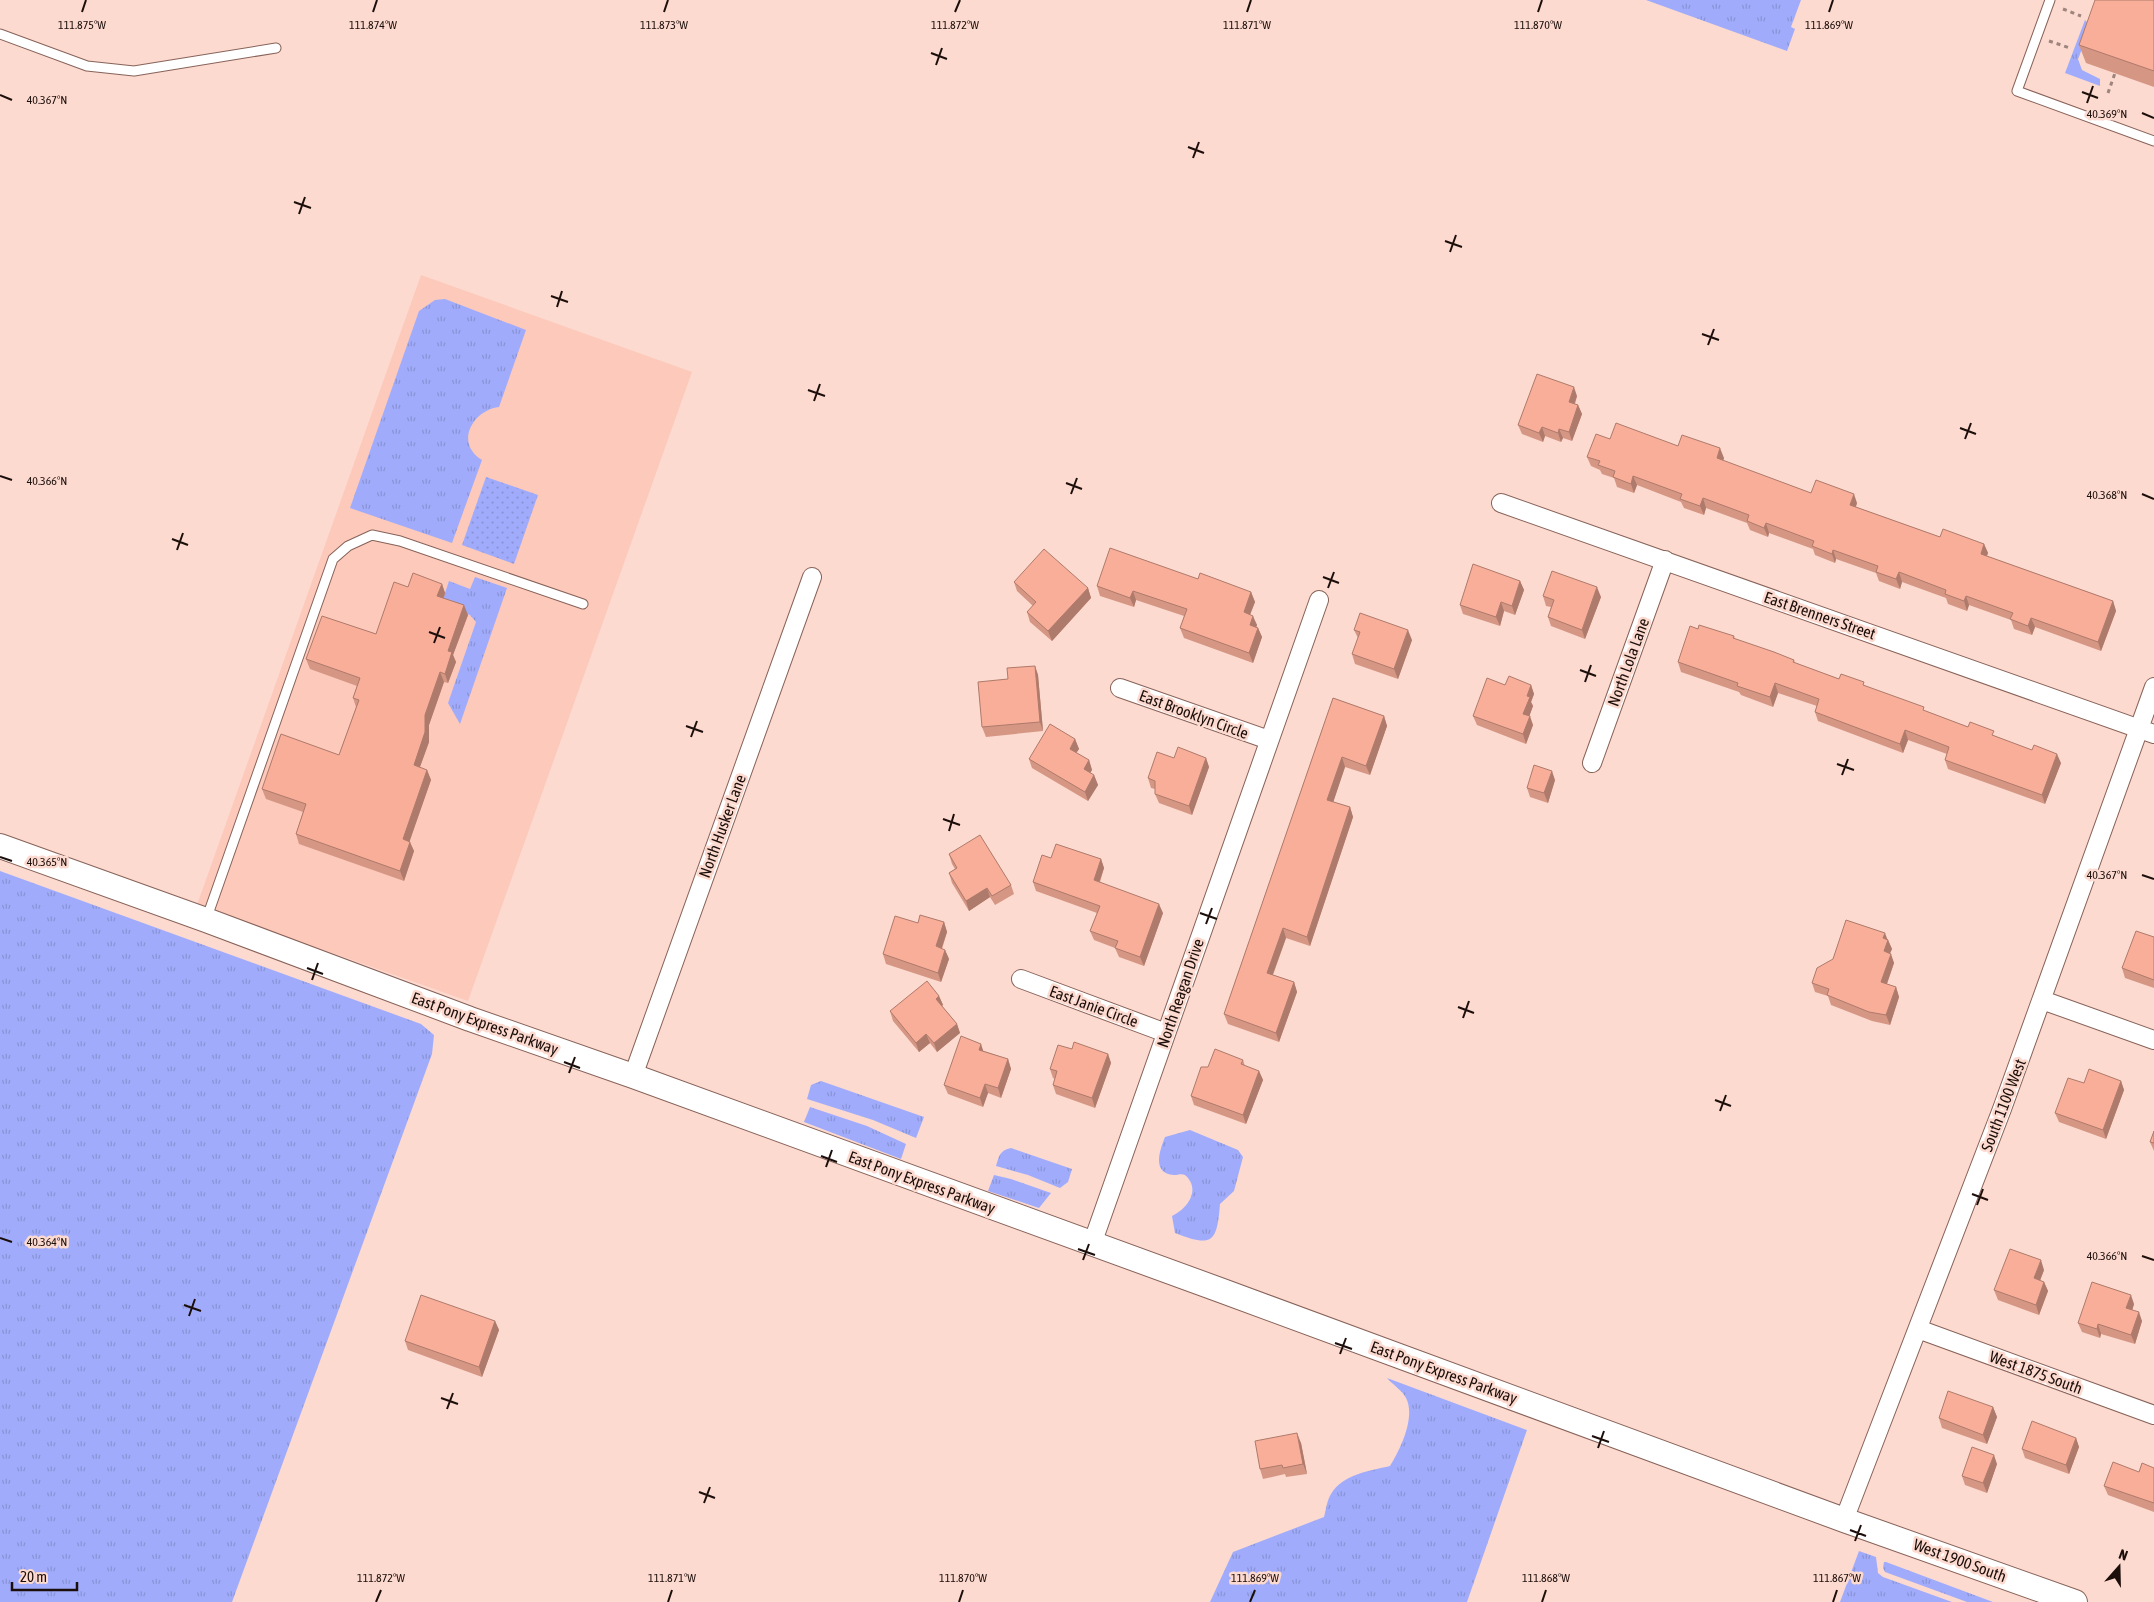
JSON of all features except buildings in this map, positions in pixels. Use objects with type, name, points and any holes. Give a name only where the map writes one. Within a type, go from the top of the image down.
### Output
[{"type":"street","name":"East Brenners Street","points":[[1501,503],[2147,731]]},
{"type":"street","name":"North Lola Lane","points":[[1592,763],[1665,560]]},
{"type":"street","name":"North Husker Lane","points":[[634,1076],[812,577]]},
{"type":"street","name":"North Reagan Drive","points":[[1092,1244],[1319,600]]},
{"type":"street","name":"South 1100 West","points":[[1844,1520],[2042,1000],[2147,731],[2154,687]]},
{"type":"street","name":"East Brooklyn Circle","points":[[1120,688],[1269,740]]},
{"type":"street","name":"East Pony Express Parkway","points":[[0,846],[206,920],[470,1019],[634,1076],[1844,1520]]},
{"type":"street","name":"East Janie Circle","points":[[1021,980],[1166,1033]]},
{"type":"street","points":[[2042,1000],[2154,1040]]},
{"type":"street","name":"West 1875 South","points":[[1918,1329],[2154,1415]]},
{"type":"street","name":"West 1900 South","points":[[1844,1520],[2076,1602]]},
{"type":"lane","points":[[2049,2],[2017,90],[2154,141]]},
{"type":"lane","points":[[0,34],[87,66],[134,71],[276,48]]},
{"type":"lane","points":[[206,920],[333,559],[348,546],[372,535],[400,541],[583,604]]},
{"type":"path","points":[[2049,2],[2081,16]]},
{"type":"path","points":[[2037,36],[2070,48]]},
{"type":"path","points":[[2108,93],[2115,74]]},
{"type":"shaded area","points":[[421,275],[692,372],[468,1001],[197,905]]},
{"type":"green space","points":[[1646,0],[1801,0],[1791,27],[1795,29],[1787,51]]},
{"type":"green space","points":[[2085,20],[2088,23],[2089,31],[2078,59],[2082,70],[2100,79],[2100,86],[2065,73]]},
{"type":"green space","points":[[445,299],[526,330],[499,407],[481,414],[470,428],[469,445],[482,460],[452,543],[350,508],[419,311],[435,300]]},
{"type":"green space","points":[[486,477],[538,495],[514,564],[462,545]]},
{"type":"green space","points":[[475,577],[507,588],[460,724],[448,703],[476,622],[470,615],[441,605],[449,581],[470,589]]},
{"type":"green space","points":[[0,871],[421,1024],[434,1035],[432,1054],[232,1602],[0,1602]]},
{"type":"green space","points":[[821,1081],[924,1117],[916,1138],[873,1120],[807,1099],[811,1085]]},
{"type":"green space","points":[[810,1107],[867,1126],[906,1144],[901,1159],[804,1122]]},
{"type":"green space","points":[[1190,1130],[1238,1150],[1243,1157],[1234,1191],[1220,1204],[1217,1227],[1211,1238],[1205,1240],[1188,1238],[1175,1233],[1172,1216],[1182,1210],[1192,1195],[1191,1184],[1185,1175],[1174,1175],[1162,1170],[1159,1160],[1165,1137]]},
{"type":"green space","points":[[1011,1148],[1072,1169],[1068,1182],[1060,1188],[1028,1175],[996,1166],[1002,1152]]},
{"type":"green space","points":[[994,1175],[1051,1193],[1039,1208],[988,1191]]},
{"type":"green space","points":[[1387,1378],[1527,1430],[1467,1602],[1210,1602],[1233,1552],[1324,1517],[1330,1496],[1342,1482],[1357,1474],[1390,1466],[1402,1442],[1408,1424],[1409,1406],[1405,1395]]},
{"type":"green space","points":[[1859,1551],[1876,1557],[1878,1573],[1883,1577],[1952,1602],[1840,1602]]},
{"type":"green space","points":[[1884,1562],[1993,1602],[1967,1602],[1885,1572],[1883,1568]]}]
